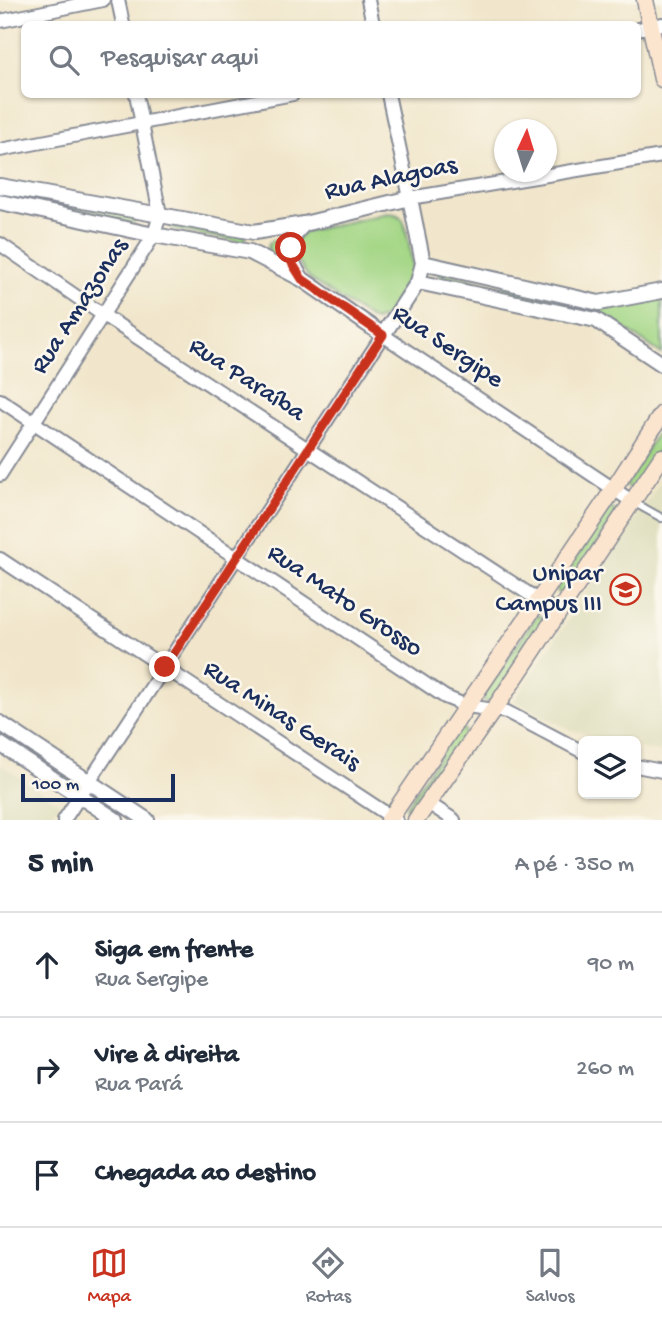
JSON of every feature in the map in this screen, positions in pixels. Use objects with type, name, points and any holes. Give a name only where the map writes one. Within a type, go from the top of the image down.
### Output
[{"type":"main road","points":[[645,0],[662,79]]},
{"type":"main road","points":[[392,819],[662,414]]},
{"type":"main road","points":[[416,820],[494,710],[662,457]]},
{"type":"street","points":[[0,21],[103,0]]},
{"type":"street","points":[[118,0],[122,21]]},
{"type":"street","points":[[368,0],[372,21]]},
{"type":"street","points":[[137,98],[160,214]]},
{"type":"street","points":[[0,150],[272,98]]},
{"type":"street","points":[[64,820],[418,282],[423,263],[389,98]]},
{"type":"street","name":"Rua Alagoas","points":[[0,186],[254,232],[304,224],[410,198],[662,156]]},
{"type":"street","name":"Rua Sergipe","points":[[0,202],[154,235],[250,252],[302,279],[633,502]]},
{"type":"street","name":"Rua Amazonas","points":[[0,475],[154,235],[160,214]]},
{"type":"street","points":[[302,279],[292,263],[291,248],[293,238],[304,224]]},
{"type":"street","points":[[250,252],[254,232]]},
{"type":"street","name":"Rua Paraíba","points":[[0,244],[103,315],[558,613]]},
{"type":"street","points":[[423,263],[599,303],[662,292]]},
{"type":"street","points":[[418,282],[596,320],[662,364]]},
{"type":"street","points":[[596,320],[599,303]]},
{"type":"street","name":"Rua Mato Grosso","points":[[0,400],[445,697],[467,706],[507,712],[578,749]]},
{"type":"street","name":"Rua Minas Gerais","points":[[0,559],[392,819]]},
{"type":"street","points":[[0,723],[147,820]]},
{"type":"street","points":[[0,744],[116,820]]},
{"type":"street","points":[[641,767],[662,771]]},
{"type":"street","points":[[428,803],[454,820]]},
{"type":"lane","points":[[633,502],[662,518]]},
{"type":"shaded area","name":"Unipar Campus III","points":[[662,479],[662,752],[641,749],[641,736],[593,736],[571,730],[514,701]]},
{"type":"shaded area","points":[[0,764],[59,803],[48,820],[0,820]]},
{"type":"green space","points":[[0,191],[137,217],[134,224],[0,200]]},
{"type":"green space","points":[[388,213],[396,214],[403,220],[413,271],[385,317],[375,321],[310,279],[296,259],[297,239],[304,232]]},
{"type":"green space","points":[[172,222],[246,236],[246,239],[242,242],[174,230],[171,228]]},
{"type":"green space","points":[[275,239],[285,243],[286,256],[280,260],[267,253],[269,243]]},
{"type":"green space","points":[[441,272],[586,307],[584,310],[443,281],[439,275]]},
{"type":"green space","points":[[662,298],[662,354],[602,313],[601,309]]},
{"type":"green space","points":[[662,425],[662,445],[634,487],[628,488],[625,485]]},
{"type":"green space","points":[[611,508],[617,512],[564,595],[561,595],[556,589]]},
{"type":"green space","points":[[537,615],[544,620],[492,702],[485,702],[485,693]]},
{"type":"green space","points":[[0,727],[73,775],[68,782],[0,738]]},
{"type":"green space","points":[[459,727],[465,730],[464,738],[415,812],[411,813],[406,806]]},
{"type":"place","name":"Unipar Campus III","points":[[625,590]]},
{"type":"route","points":[[165,667],[383,335],[302,279],[292,263],[291,248]]}]
